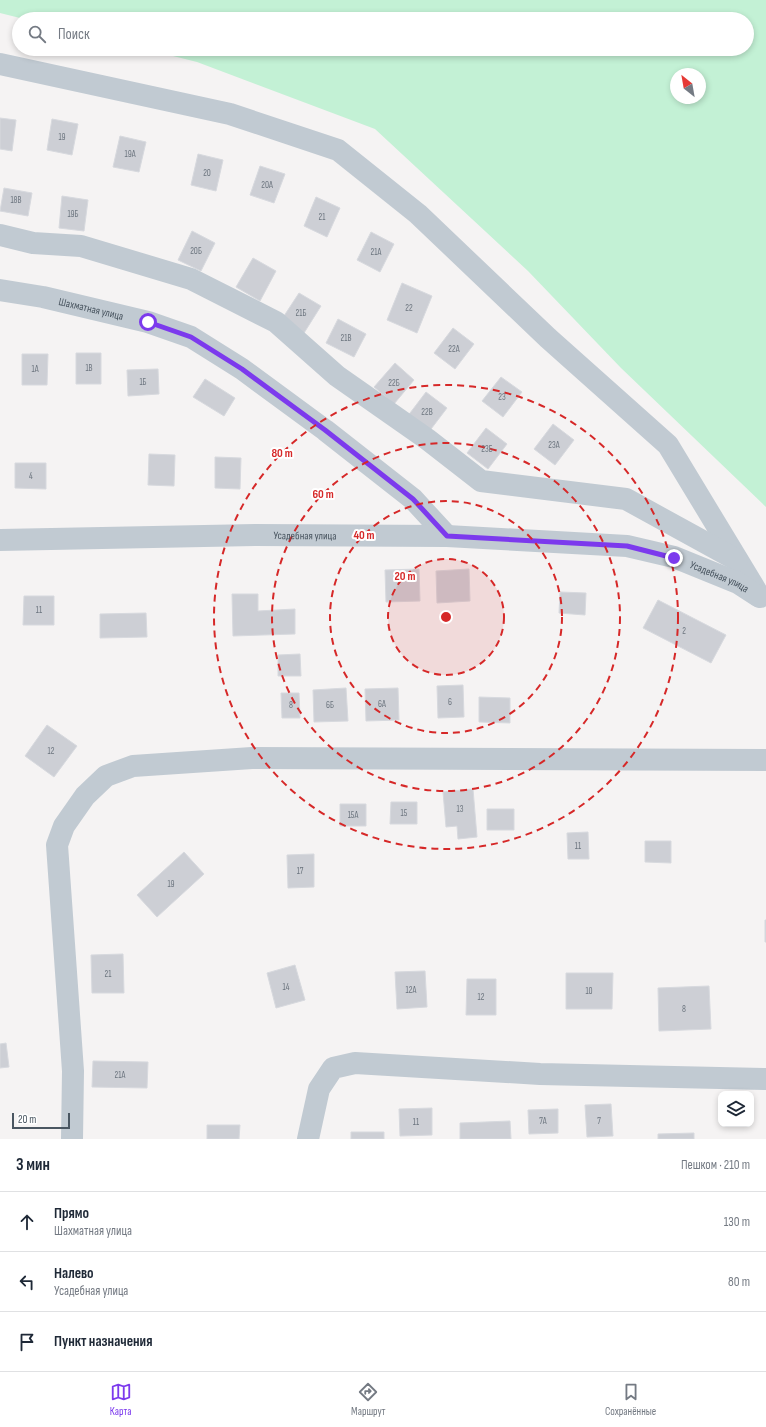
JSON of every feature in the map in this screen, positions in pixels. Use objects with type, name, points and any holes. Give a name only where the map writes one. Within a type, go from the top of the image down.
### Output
[{"type":"street","points":[[0,64],[230,114],[338,150],[418,214],[548,338],[668,445],[737,560],[763,599]]},
{"type":"street","points":[[0,235],[33,243],[81,246],[191,279],[276,322],[337,376],[427,439],[481,481],[626,499],[737,560]]},
{"type":"street","name":"Шахматная улица","points":[[0,290],[43,297],[148,322],[191,337],[242,369],[325,430],[413,499],[447,536]]},
{"type":"street","name":"Усадебная улица","points":[[0,540],[255,535],[447,536],[627,546],[674,558],[738,583],[763,599]]},
{"type":"street","points":[[72,1139],[73,1071],[57,845],[64,826],[85,796],[106,776],[133,766],[252,758],[766,760]]},
{"type":"street","points":[[308,1139],[319,1089],[333,1068],[355,1063],[540,1074],[766,1079]]},
{"type":"green space","points":[[0,0],[766,0],[766,507],[621,368],[528,271],[375,129],[197,62],[173,56],[754,56],[754,12],[12,12],[12,16],[0,13]]},
{"type":"building","points":[[0,118],[16,120],[12,151],[0,149]]},
{"type":"building","points":[[52,119],[78,124],[72,155],[47,150]]},
{"type":"building","points":[[120,136],[146,142],[139,172],[113,167]]},
{"type":"building","points":[[198,154],[223,160],[216,191],[191,185]]},
{"type":"building","points":[[260,166],[285,174],[274,203],[250,195]]},
{"type":"building","points":[[4,188],[32,193],[28,216],[0,211]]},
{"type":"building","points":[[62,196],[88,200],[84,231],[59,228]]},
{"type":"building","points":[[316,197],[340,208],[327,237],[304,226]]},
{"type":"building","points":[[192,231],[215,243],[201,271],[178,260]]},
{"type":"building","points":[[371,232],[394,244],[380,272],[357,260]]},
{"type":"building","points":[[253,258],[276,271],[260,301],[236,287]]},
{"type":"building","points":[[402,283],[432,296],[417,333],[387,320]]},
{"type":"building","points":[[299,293],[321,306],[304,333],[282,319]]},
{"type":"building","points":[[338,319],[366,334],[354,357],[326,343]]},
{"type":"building","points":[[453,328],[474,344],[455,369],[434,353]]},
{"type":"building","points":[[76,353],[101,353],[101,384],[76,384]]},
{"type":"building","points":[[22,354],[48,354],[47,385],[22,385]]},
{"type":"building","points":[[395,363],[414,380],[394,404],[374,387]]},
{"type":"building","points":[[158,369],[159,394],[128,396],[127,370]]},
{"type":"building","points":[[501,377],[522,392],[503,417],[482,401]]},
{"type":"building","points":[[205,379],[235,398],[224,416],[193,397]]},
{"type":"building","points":[[426,392],[447,408],[428,433],[407,417]]},
{"type":"building","points":[[553,424],[574,440],[555,465],[534,449]]},
{"type":"building","points":[[486,428],[507,444],[488,469],[467,453]]},
{"type":"building","points":[[149,454],[175,455],[174,486],[148,485]]},
{"type":"building","points":[[215,457],[241,458],[240,489],[215,488]]},
{"type":"building","points":[[15,463],[46,463],[46,489],[15,488]]},
{"type":"building","points":[[419,569],[420,601],[386,602],[385,570]]},
{"type":"building","points":[[469,569],[470,601],[437,603],[436,571]]},
{"type":"building","points":[[560,592],[586,593],[585,615],[559,613]]},
{"type":"building","points":[[232,594],[258,594],[258,611],[295,609],[295,634],[233,636]]},
{"type":"building","points":[[24,596],[54,596],[54,625],[23,625]]},
{"type":"building","points":[[658,600],[726,635],[711,663],[643,628]]},
{"type":"building","points":[[146,613],[147,637],[100,638],[100,614]]},
{"type":"building","points":[[300,654],[301,676],[278,676],[278,655]]},
{"type":"building","points":[[463,685],[464,717],[438,718],[437,686]]},
{"type":"building","points":[[346,688],[348,721],[314,722],[313,690]]},
{"type":"building","points":[[398,688],[399,720],[366,721],[365,689]]},
{"type":"building","points":[[281,693],[299,693],[300,718],[282,718]]},
{"type":"building","points":[[479,697],[510,698],[510,723],[479,722]]},
{"type":"building","points":[[47,725],[77,746],[54,777],[25,756]]},
{"type":"building","points":[[473,789],[477,837],[458,839],[457,826],[446,827],[443,792]]},
{"type":"building","points":[[391,802],[417,802],[417,824],[390,824]]},
{"type":"building","points":[[340,804],[366,804],[366,826],[340,826]]},
{"type":"building","points":[[487,809],[514,809],[514,830],[487,830]]},
{"type":"building","points":[[588,832],[589,859],[568,859],[567,833]]},
{"type":"building","points":[[645,841],[671,841],[671,863],[645,862]]},
{"type":"building","points":[[184,852],[204,874],[157,917],[137,895]]},
{"type":"building","points":[[314,854],[314,887],[288,888],[287,855]]},
{"type":"building","points":[[766,920],[766,942],[765,942]]},
{"type":"building","points":[[123,954],[124,993],[92,993],[91,955]]},
{"type":"building","points":[[295,965],[305,1000],[276,1008],[267,973]]},
{"type":"building","points":[[425,971],[427,1007],[397,1009],[395,972]]},
{"type":"building","points":[[566,973],[613,973],[612,1009],[566,1009]]},
{"type":"building","points":[[467,979],[496,979],[496,1015],[466,1015]]},
{"type":"building","points":[[709,986],[711,1029],[659,1031],[658,988]]},
{"type":"building","points":[[6,1043],[9,1067],[0,1068],[0,1044]]},
{"type":"building","points":[[93,1061],[148,1062],[147,1088],[92,1087]]},
{"type":"building","points":[[611,1104],[613,1136],[587,1137],[585,1105]]},
{"type":"building","points":[[432,1108],[432,1135],[400,1136],[399,1109]]},
{"type":"building","points":[[558,1109],[558,1133],[529,1134],[528,1110]]},
{"type":"building","points":[[510,1121],[511,1139],[460,1139],[460,1123]]},
{"type":"building","points":[[207,1125],[240,1125],[239,1139],[207,1139]]},
{"type":"building","points":[[351,1132],[384,1132],[384,1139],[351,1139]]},
{"type":"building","points":[[694,1133],[694,1139],[658,1139],[658,1134]]},
{"type":"route","points":[[148,322],[191,337],[242,369],[325,430],[413,499],[447,536],[627,546],[674,558]]}]
